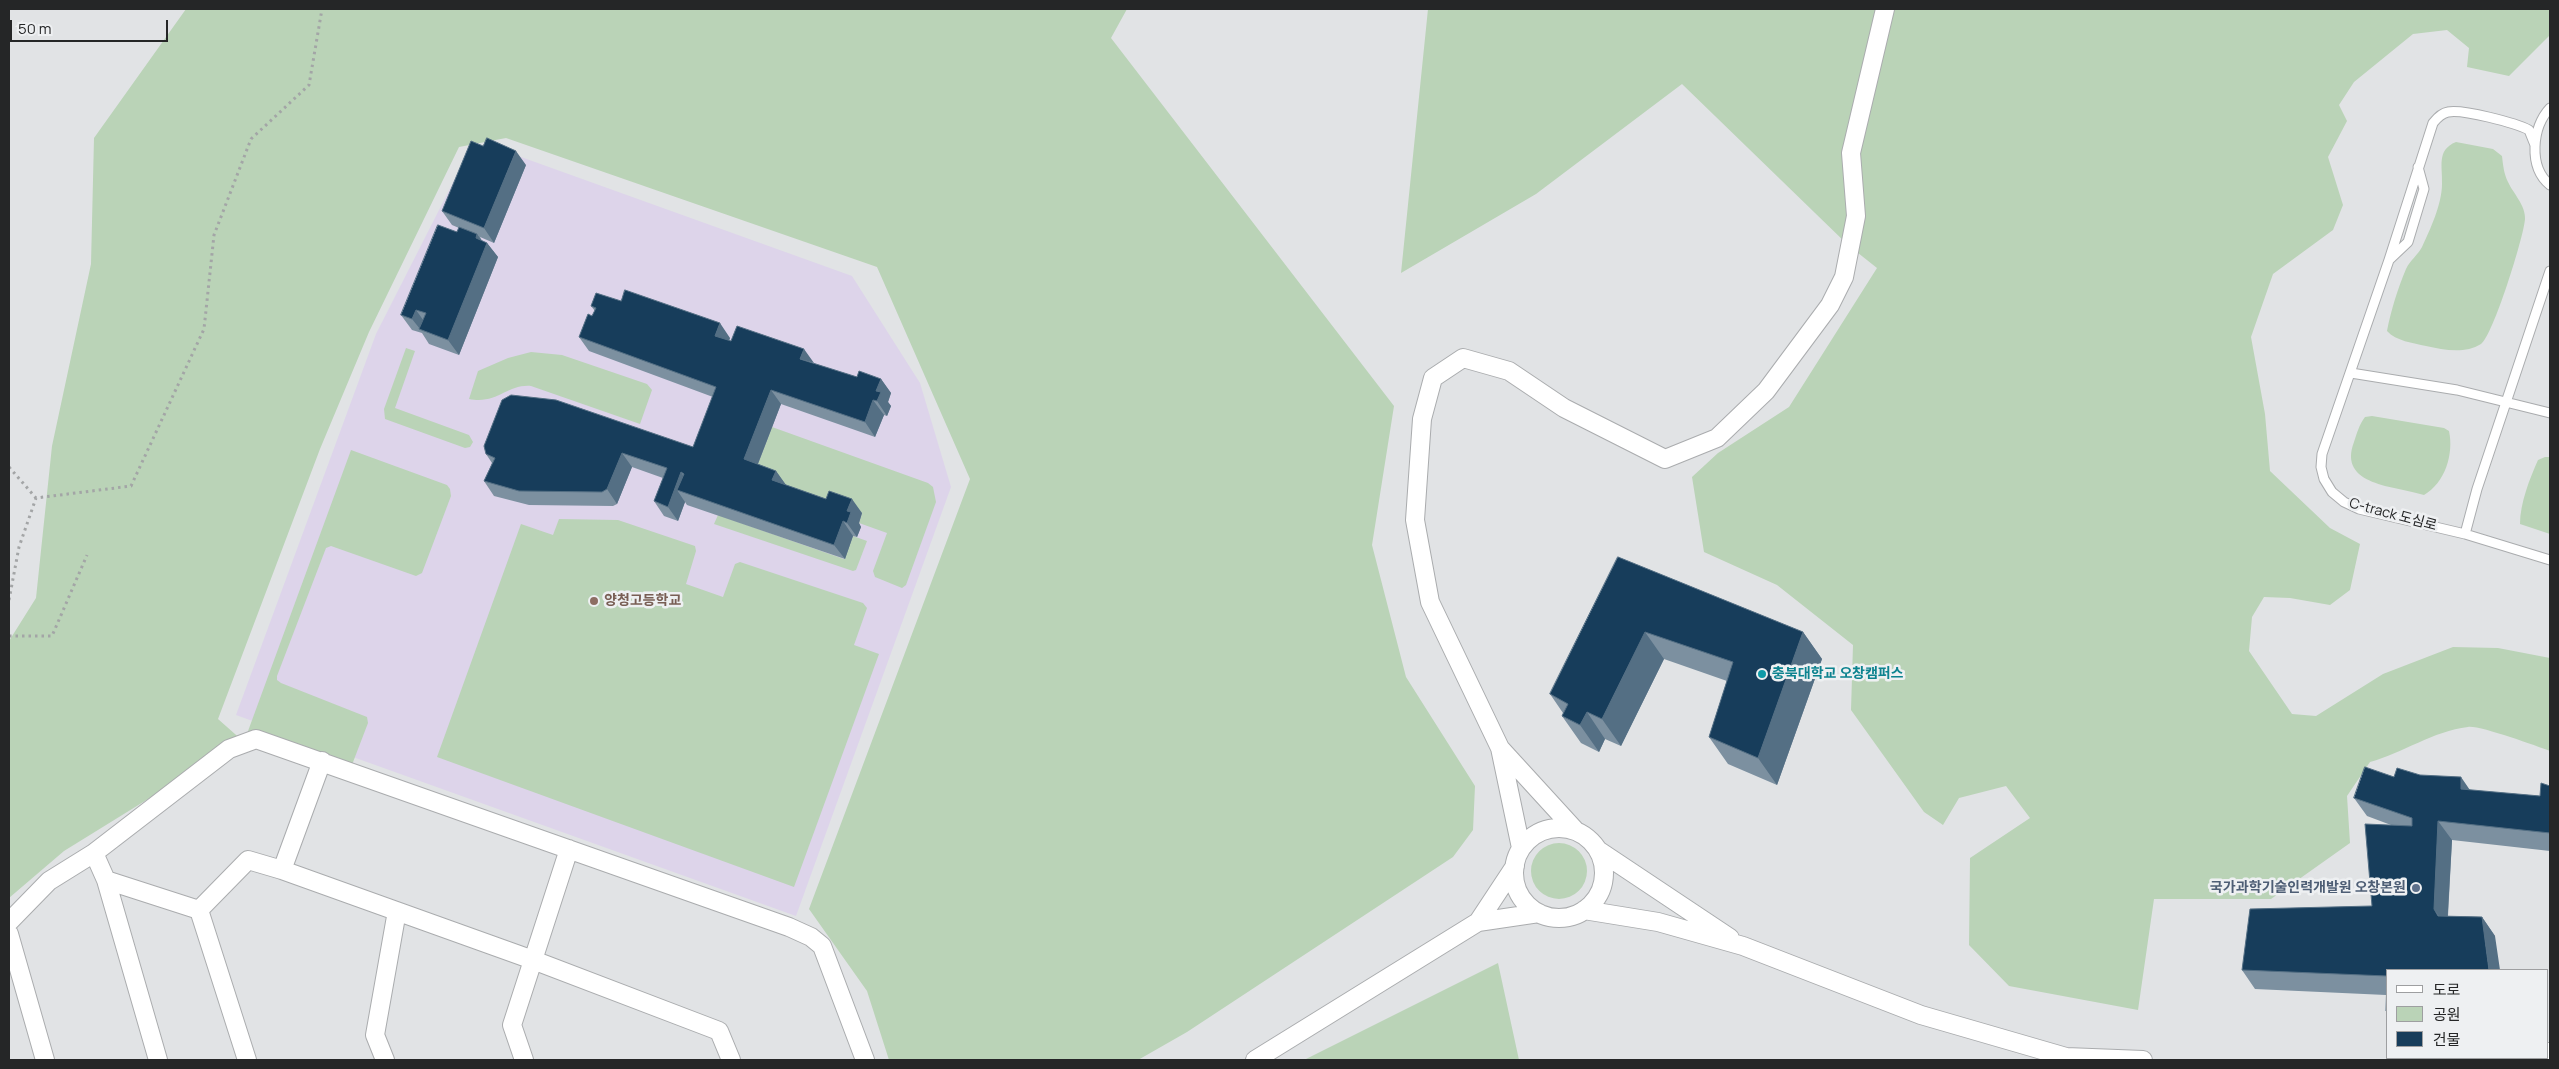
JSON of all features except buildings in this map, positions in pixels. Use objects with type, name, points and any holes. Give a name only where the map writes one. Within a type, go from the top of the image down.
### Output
[{"type":"street","points":[[1521,848],[1500,748],[1430,602],[1415,520],[1422,419],[1433,378],[1463,358],[1509,371],[1564,408],[1665,459],[1716,438],[1766,391],[1830,306],[1844,278],[1856,216],[1851,153],[1885,9]]},
{"type":"street","points":[[9,922],[49,881],[94,853],[229,749],[256,739],[322,760],[789,927],[811,937],[822,946],[865,1060]]},
{"type":"street","points":[[1500,748],[1575,830],[1589,838],[1598,850],[1604,864],[1604,879],[1600,892],[1592,904],[1584,910],[1567,917],[1552,917],[1539,913],[1527,904],[1519,893],[1514,878],[1515,866],[1521,848],[1531,837],[1545,830],[1560,827],[1575,830]]},
{"type":"street","points":[[282,870],[322,760]]},
{"type":"street","points":[[524,1060],[512,1025],[569,849]]},
{"type":"street","points":[[1598,850],[1743,946]]},
{"type":"street","points":[[94,853],[106,880],[158,1060]]},
{"type":"street","points":[[199,910],[248,860],[282,870],[533,960],[719,1031],[731,1060]]},
{"type":"street","points":[[1478,922],[1515,866]]},
{"type":"street","points":[[106,880],[199,910]]},
{"type":"street","points":[[199,910],[247,1060]]},
{"type":"street","points":[[1584,910],[1658,922],[1743,946],[1921,1015],[2057,1054],[2143,1060]]},
{"type":"street","points":[[385,1060],[375,1035],[397,911]]},
{"type":"street","points":[[1255,1060],[1478,922],[1539,913]]},
{"type":"street","points":[[9,934],[45,1060]]},
{"type":"lane","points":[[2535,145],[2538,129],[2550,108]]},
{"type":"lane","name":"C-track 도심로","points":[[2513,123],[2458,112],[2446,112],[2437,118],[2428,131],[2389,260],[2322,454],[2321,467],[2324,480],[2332,492],[2344,502],[2359,509],[2465,534],[2550,560]]},
{"type":"lane","points":[[2513,123],[2534,123],[2544,116]]},
{"type":"lane","points":[[2513,123],[2529,130],[2535,145],[2541,173],[2550,185]]},
{"type":"lane","name":"C-track 도심로","points":[[2389,260],[2408,242],[2424,189],[2418,166]]},
{"type":"lane","points":[[2465,534],[2474,498],[2550,271]]},
{"type":"lane","points":[[2351,372],[2457,390],[2550,414]]},
{"type":"path","points":[[36,498],[131,486],[204,329],[214,235],[251,139],[309,85],[322,9]]},
{"type":"path","points":[[9,467],[36,498]]},
{"type":"path","points":[[9,600],[19,547],[36,498]]},
{"type":"path","points":[[9,636],[52,636],[87,555]]},
{"type":"shaded area","name":"양청고등학교","points":[[496,148],[852,276],[920,383],[951,487],[796,916],[236,715],[376,334],[468,153]]},
{"type":"green space","points":[[186,9],[1127,9],[1111,38],[1394,406],[1372,545],[1406,677],[1475,786],[1473,830],[1453,857],[1187,1032],[1138,1060],[889,1060],[867,991],[809,909],[970,479],[877,267],[506,138],[459,147],[369,332],[320,449],[218,719],[244,742],[351,450],[447,485],[451,496],[422,573],[416,576],[331,546],[326,548],[277,676],[277,680],[281,683],[367,717],[368,723],[350,770],[276,744],[229,749],[64,851],[9,898],[9,641],[36,598],[52,446],[91,264],[94,138]]},
{"type":"green space","points":[[1428,9],[2550,9],[2550,35],[2509,76],[2467,67],[2469,48],[2447,30],[2413,34],[2354,82],[2339,105],[2347,121],[2328,157],[2343,205],[2333,230],[2273,274],[2251,337],[2265,414],[2270,471],[2330,528],[2360,544],[2350,590],[2330,605],[2290,598],[2264,597],[2252,617],[2249,651],[2292,714],[2316,716],[2383,674],[2453,647],[2498,648],[2550,658],[2550,751],[2495,732],[2468,727],[2430,737],[2370,762],[2347,796],[2350,843],[2271,899],[2154,899],[2138,1010],[2009,986],[1969,945],[1970,858],[2030,818],[2006,786],[1959,798],[1943,825],[1924,812],[1851,710],[1853,645],[1777,585],[1704,552],[1692,477],[1718,453],[1789,407],[1877,268],[1848,245],[1682,84],[1536,194],[1401,273]]},
{"type":"green space","points":[[2456,142],[2493,149],[2502,156],[2507,179],[2525,214],[2519,245],[2493,323],[2481,344],[2461,350],[2440,349],[2405,341],[2387,331],[2395,299],[2406,269],[2422,247],[2438,208],[2441,192],[2443,154],[2450,145]]},
{"type":"green space","points":[[406,348],[415,351],[395,408],[469,435],[473,442],[470,447],[465,448],[385,419],[384,409]]},
{"type":"green space","points":[[531,352],[562,355],[647,384],[652,390],[640,424],[531,386],[515,388],[487,399],[469,399],[478,371],[508,358]]},
{"type":"green space","points":[[2372,416],[2444,428],[2449,431],[2449,458],[2442,476],[2431,490],[2424,495],[2385,486],[2361,476],[2354,468],[2351,457],[2357,432],[2365,417]]},
{"type":"green space","points":[[772,427],[928,483],[933,487],[936,502],[906,585],[902,588],[875,577],[873,571],[887,533],[859,523],[862,513],[754,474]]},
{"type":"green space","points":[[2550,457],[2550,534],[2520,524],[2520,516],[2529,483],[2538,460]]},
{"type":"green space","points":[[718,515],[844,559],[853,536],[867,541],[856,570],[853,571],[714,524]]},
{"type":"green space","points":[[559,519],[618,520],[695,546],[696,551],[686,584],[723,597],[735,564],[740,562],[863,603],[867,608],[854,645],[879,654],[794,887],[437,757],[521,524],[553,535]]},
{"type":"green space","points":[[1553,843],[1565,843],[1575,847],[1583,855],[1587,871],[1583,887],[1575,895],[1565,899],[1553,899],[1543,895],[1535,887],[1531,877],[1531,865],[1535,855],[1543,847]]},
{"type":"green space","points":[[1498,963],[1519,1060],[1304,1060]]},
{"type":"place","name":"양청고등학교","points":[[594,601]]},
{"type":"place","name":"충북대학교 오창캠퍼스","points":[[1762,674]]},
{"type":"place","name":"국가과학기술인력개발원 오창본원","points":[[2416,888]]}]
